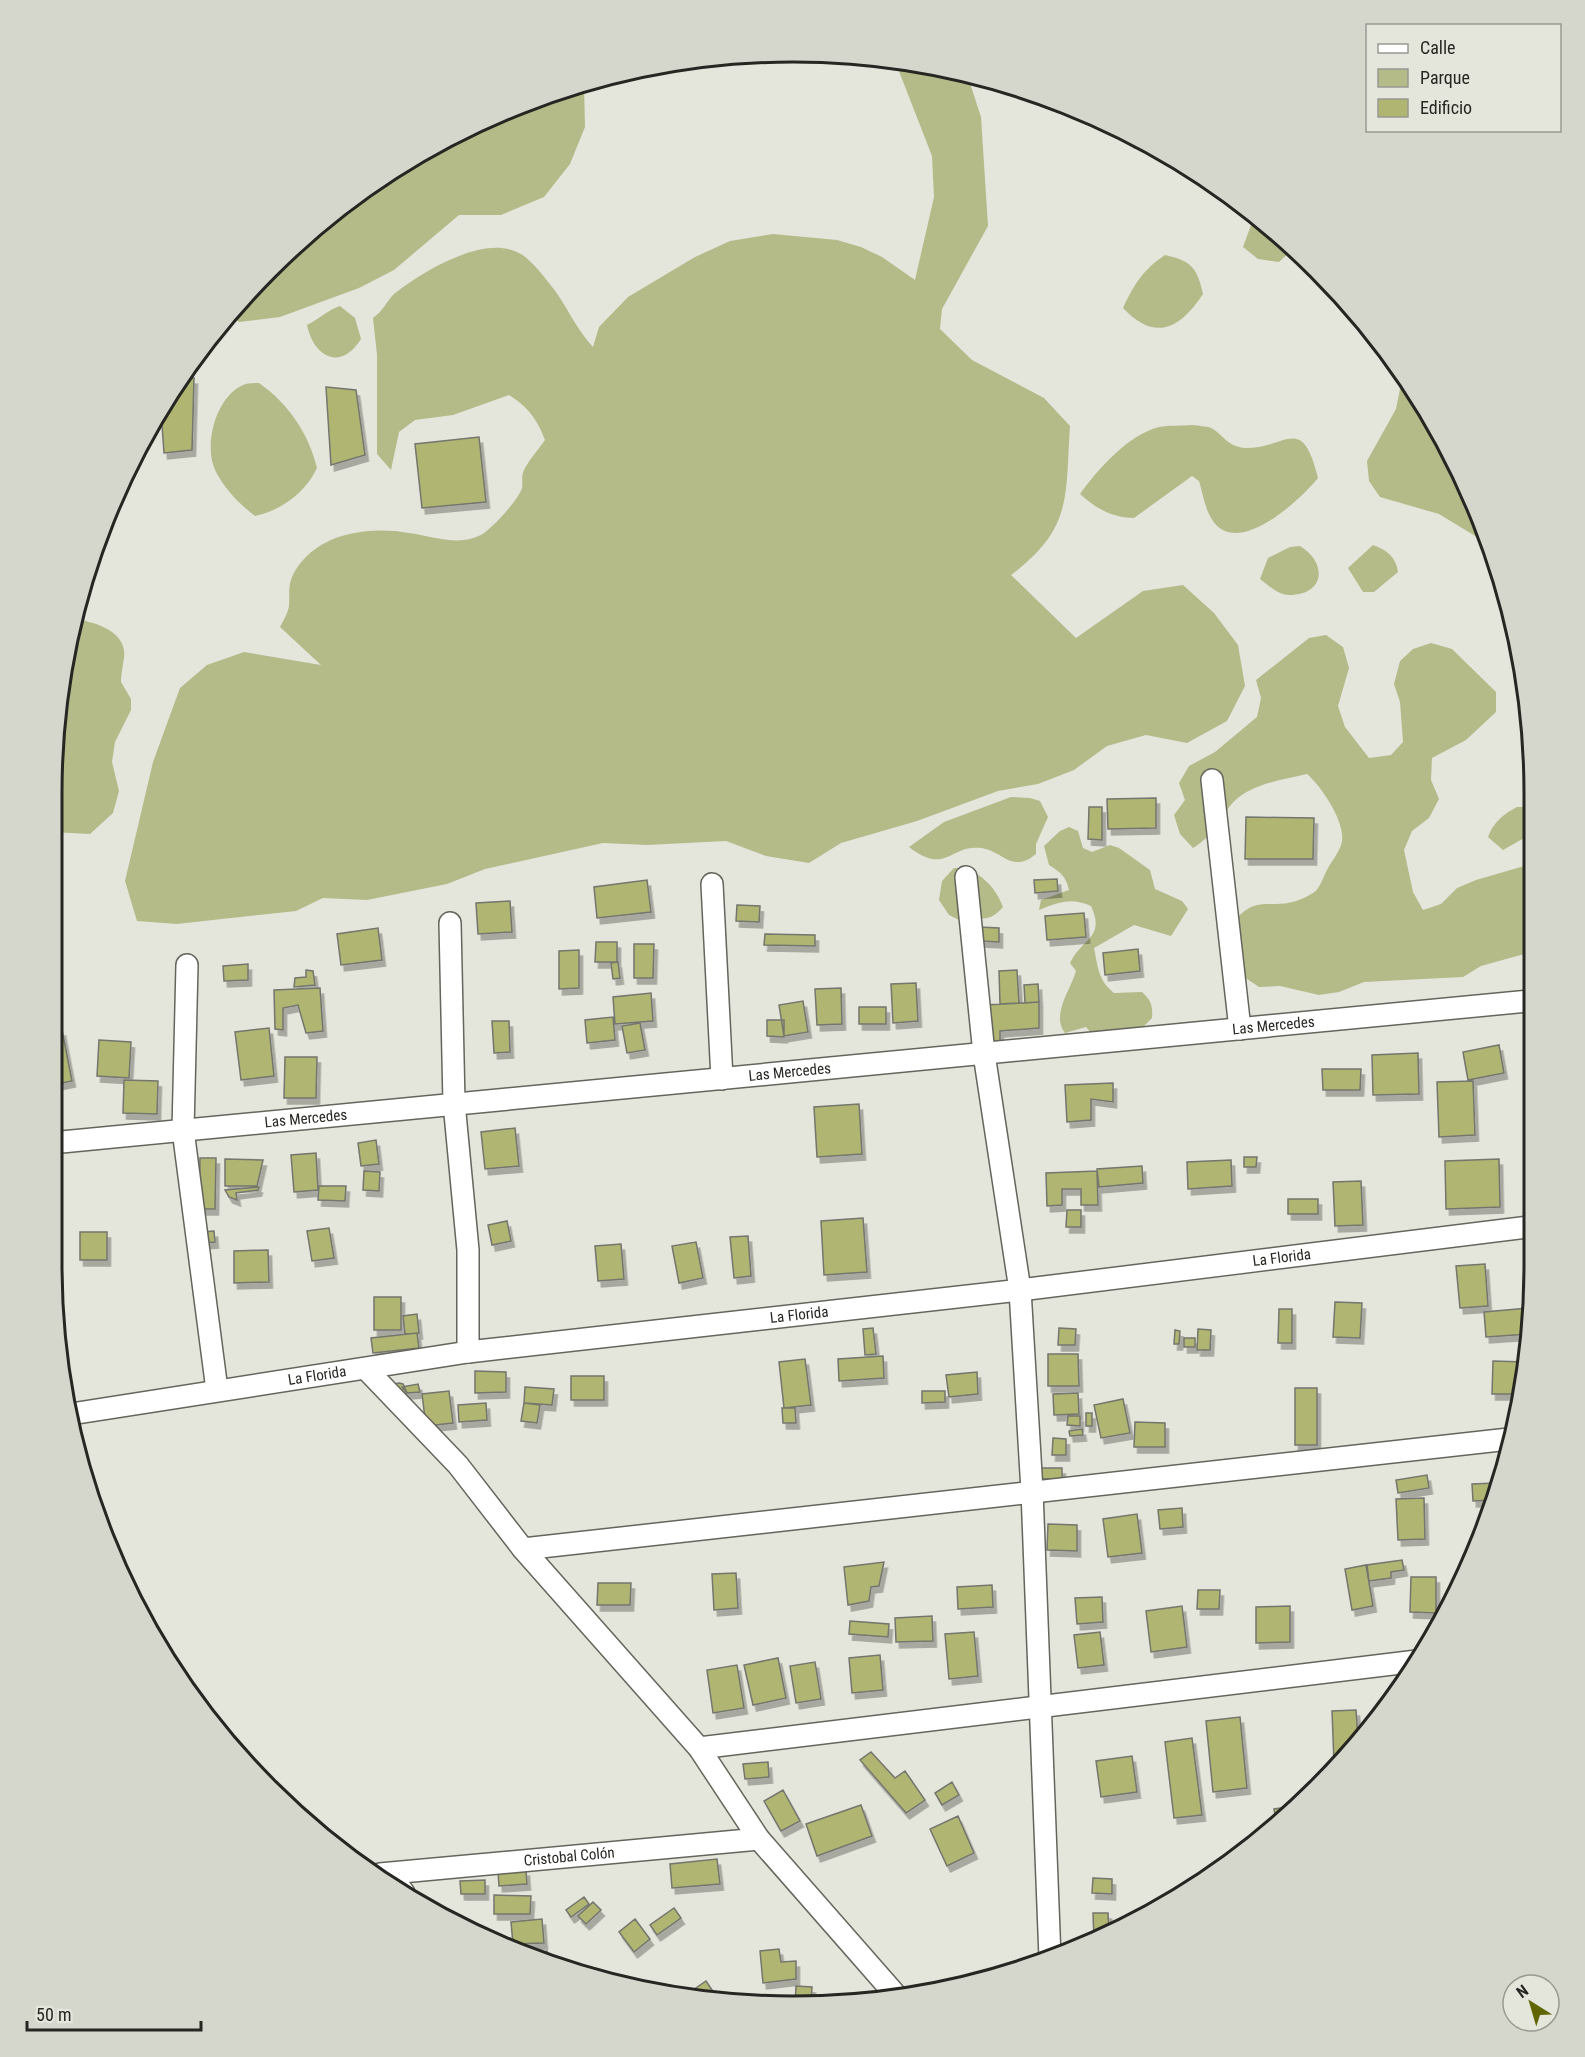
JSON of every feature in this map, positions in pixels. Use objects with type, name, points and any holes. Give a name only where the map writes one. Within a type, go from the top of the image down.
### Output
[{"type":"street","points":[[1212,780],[1240,1029]]},
{"type":"street","points":[[966,877],[984,1054],[1020,1290],[1032,1491],[1050,1948]]},
{"type":"street","points":[[712,884],[722,1078]]},
{"type":"street","points":[[450,923],[454,1103],[468,1250],[468,1352]]},
{"type":"street","points":[[187,964],[183,1130],[217,1390]]},
{"type":"street","name":"Las Mercedes","points":[[61,1142],[1524,1001]]},
{"type":"street","name":"La Florida","points":[[77,1413],[217,1390],[367,1370],[468,1352],[1020,1290],[1524,1227]]},
{"type":"street","points":[[367,1370],[458,1465],[523,1549],[699,1748],[759,1839],[890,1989]]},
{"type":"street","points":[[523,1549],[1502,1440]]},
{"type":"street","points":[[699,1748],[1405,1662]]},
{"type":"street","name":"Cristobal Colón","points":[[389,1874],[759,1839]]},
{"type":"green space","points":[[898,70],[970,83],[981,117],[988,226],[942,309],[940,329],[972,360],[1044,398],[1070,426],[1065,492],[1056,526],[1046,542],[1011,575],[1076,638],[1143,591],[1183,585],[1214,613],[1238,645],[1245,686],[1227,721],[1187,743],[1146,735],[1107,746],[1074,770],[1038,784],[998,791],[917,821],[841,843],[809,863],[766,856],[726,841],[647,845],[603,843],[485,869],[447,884],[367,900],[323,898],[296,911],[177,924],[137,921],[125,881],[153,762],[180,688],[207,665],[244,652],[321,665],[280,627],[288,609],[291,580],[305,558],[330,540],[361,532],[393,531],[447,540],[466,540],[484,533],[506,512],[520,493],[524,470],[545,440],[531,414],[509,395],[453,415],[415,420],[399,432],[391,470],[377,454],[377,355],[373,318],[394,294],[421,275],[456,257],[493,248],[510,249],[524,256],[540,272],[593,347],[599,327],[628,297],[695,257],[730,241],[773,234],[837,240],[861,247],[882,257],[915,280],[934,197],[932,156]]},
{"type":"green space","points":[[584,92],[585,127],[570,164],[544,197],[501,215],[459,215],[394,270],[359,288],[280,317],[239,322],[236,320],[243,311],[311,243],[386,185],[427,159],[469,137],[513,117]]},
{"type":"green space","points":[[1251,224],[1287,255],[1279,262],[1258,259],[1243,247]]},
{"type":"green space","points":[[1165,255],[1181,260],[1192,267],[1203,294],[1185,316],[1176,323],[1156,328],[1135,319],[1123,308],[1140,278]]},
{"type":"green space","points":[[340,306],[355,318],[361,339],[345,355],[329,356],[316,346],[307,325]]},
{"type":"green space","points":[[259,383],[279,400],[296,420],[309,443],[317,468],[306,485],[292,499],[255,516],[238,501],[216,472],[212,462],[211,437],[218,412],[232,392],[247,384]]},
{"type":"green space","points":[[1400,389],[1426,427],[1448,469],[1477,537],[1439,514],[1380,497],[1369,481],[1367,461],[1396,409]]},
{"type":"green space","points":[[1192,425],[1211,428],[1230,443],[1246,448],[1260,447],[1283,440],[1299,440],[1306,446],[1312,458],[1318,478],[1284,511],[1253,529],[1238,533],[1224,531],[1213,521],[1206,507],[1199,481],[1192,476],[1134,518],[1105,511],[1080,494],[1105,464],[1136,437],[1159,427]]},
{"type":"green space","points":[[1373,545],[1390,555],[1398,572],[1374,592],[1363,592],[1348,568]]},
{"type":"green space","points":[[1300,546],[1309,553],[1318,569],[1316,584],[1310,590],[1301,594],[1285,595],[1260,579],[1268,558],[1290,547]]},
{"type":"green space","points":[[82,621],[107,629],[121,641],[124,658],[121,682],[131,699],[131,710],[115,742],[112,762],[119,791],[113,813],[90,834],[61,832],[63,745],[68,697]]},
{"type":"green space","points":[[1326,635],[1343,647],[1349,668],[1338,706],[1345,727],[1369,758],[1391,755],[1403,742],[1400,702],[1394,684],[1400,661],[1413,649],[1431,643],[1452,649],[1496,692],[1496,712],[1466,740],[1432,758],[1431,780],[1439,799],[1429,818],[1412,831],[1404,850],[1413,892],[1423,910],[1441,904],[1457,888],[1524,866],[1524,954],[1481,966],[1463,977],[1364,982],[1339,992],[1319,995],[1280,986],[1259,987],[1225,964],[1220,944],[1232,924],[1243,912],[1253,906],[1263,904],[1285,904],[1298,901],[1318,889],[1341,845],[1340,824],[1325,795],[1307,774],[1266,784],[1246,793],[1230,806],[1210,834],[1193,848],[1180,834],[1174,815],[1185,800],[1179,783],[1189,766],[1215,752],[1257,717],[1261,698],[1256,680],[1309,638]]},
{"type":"green space","points":[[1011,797],[1040,801],[1048,817],[1036,844],[1036,854],[1028,860],[1014,862],[981,848],[962,850],[947,857],[932,859],[909,847],[944,822]]},
{"type":"green space","points":[[1517,807],[1524,807],[1524,838],[1503,850],[1488,837],[1499,819]]},
{"type":"green space","points":[[1069,827],[1078,831],[1083,848],[1092,852],[1110,845],[1119,848],[1150,870],[1155,889],[1182,901],[1188,909],[1171,936],[1134,925],[1094,948],[1100,973],[1114,993],[1142,992],[1149,1001],[1152,1007],[1152,1018],[1138,1032],[1093,1035],[1086,1027],[1065,1033],[1061,1026],[1063,1003],[1076,971],[1070,963],[1090,938],[1096,925],[1091,906],[1084,903],[1071,901],[1039,910],[1041,900],[1069,890],[1062,875],[1049,865],[1044,846],[1060,831]]},
{"type":"green space","points":[[954,868],[978,875],[996,892],[1003,907],[987,918],[959,920],[949,915],[939,900],[942,881]]},
{"type":"building","points":[[191,378],[194,378],[192,450],[164,453],[162,423]]},
{"type":"building","points":[[326,387],[356,390],[365,455],[331,465]]},
{"type":"building","points":[[479,437],[486,502],[422,508],[415,444]]},
{"type":"building","points":[[1156,798],[1156,828],[1108,829],[1107,799]]},
{"type":"building","points":[[1089,807],[1102,807],[1102,840],[1088,839]]},
{"type":"building","points":[[1246,817],[1314,818],[1313,859],[1245,859]]},
{"type":"building","points":[[1057,879],[1058,891],[1035,893],[1034,880]]},
{"type":"building","points":[[647,880],[651,912],[597,918],[594,887]]},
{"type":"building","points":[[510,901],[512,932],[478,934],[476,903]]},
{"type":"building","points":[[737,905],[760,906],[759,922],[736,921]]},
{"type":"building","points":[[1084,913],[1086,937],[1047,940],[1045,916]]},
{"type":"building","points":[[979,927],[999,928],[999,942],[979,941]]},
{"type":"building","points":[[378,928],[382,960],[341,965],[337,934]]},
{"type":"building","points":[[765,934],[815,935],[815,946],[764,945]]},
{"type":"building","points":[[596,942],[617,942],[617,962],[595,962]]},
{"type":"building","points":[[634,944],[654,944],[653,978],[634,978]]},
{"type":"building","points":[[1138,949],[1140,971],[1105,975],[1103,953]]},
{"type":"building","points":[[579,950],[579,988],[559,989],[559,951]]},
{"type":"building","points":[[618,962],[620,978],[613,979],[611,963]]},
{"type":"building","points":[[248,964],[248,980],[224,981],[223,966]]},
{"type":"building","points":[[306,970],[313,971],[315,985],[294,987],[295,978],[306,977]]},
{"type":"building","points":[[1017,970],[1019,1003],[1000,1004],[999,971]]},
{"type":"building","points":[[916,983],[918,1021],[893,1023],[891,984]]},
{"type":"building","points":[[1038,984],[1039,1002],[1025,1003],[1024,985]]},
{"type":"building","points":[[320,988],[323,1031],[306,1033],[298,1005],[283,1008],[283,1030],[275,1029],[274,990]]},
{"type":"building","points":[[841,988],[842,1024],[817,1025],[815,989]]},
{"type":"building","points":[[651,993],[653,1021],[615,1024],[613,997]]},
{"type":"building","points":[[803,1001],[808,1032],[784,1036],[779,1005]]},
{"type":"building","points":[[1039,1002],[1039,1028],[1000,1031],[1000,1041],[986,1042],[984,1005]]},
{"type":"building","points":[[859,1007],[886,1007],[886,1024],[859,1024]]},
{"type":"building","points":[[613,1017],[615,1040],[587,1043],[585,1020]]},
{"type":"building","points":[[767,1020],[784,1020],[784,1037],[767,1036]]},
{"type":"building","points":[[492,1021],[509,1021],[510,1052],[494,1053]]},
{"type":"building","points":[[640,1023],[645,1050],[627,1053],[622,1026]]},
{"type":"building","points":[[269,1028],[274,1076],[241,1080],[235,1032]]},
{"type":"building","points":[[61,1030],[72,1081],[61,1083]]},
{"type":"building","points":[[99,1040],[131,1042],[129,1078],[97,1076]]},
{"type":"building","points":[[1499,1045],[1504,1073],[1468,1080],[1463,1052]]},
{"type":"building","points":[[1418,1053],[1419,1094],[1373,1095],[1372,1055]]},
{"type":"building","points":[[285,1057],[317,1057],[316,1098],[284,1098]]},
{"type":"building","points":[[1322,1069],[1361,1069],[1360,1090],[1323,1090]]},
{"type":"building","points":[[124,1080],[158,1081],[157,1114],[123,1113]]},
{"type":"building","points":[[1473,1081],[1475,1135],[1439,1137],[1437,1082]]},
{"type":"building","points":[[1113,1083],[1113,1102],[1091,1099],[1091,1120],[1067,1122],[1065,1085]]},
{"type":"building","points":[[859,1104],[862,1154],[817,1157],[814,1107]]},
{"type":"building","points":[[515,1128],[519,1166],[485,1169],[481,1132]]},
{"type":"building","points":[[376,1140],[379,1164],[361,1166],[358,1143]]},
{"type":"building","points":[[316,1153],[318,1190],[294,1192],[291,1155]]},
{"type":"building","points":[[1244,1157],[1257,1157],[1256,1167],[1244,1167]]},
{"type":"building","points":[[200,1158],[216,1158],[215,1209],[199,1209]]},
{"type":"building","points":[[225,1159],[263,1160],[257,1186],[225,1186]]},
{"type":"building","points":[[1499,1159],[1500,1207],[1446,1209],[1445,1161]]},
{"type":"building","points":[[1231,1160],[1232,1186],[1188,1189],[1187,1162]]},
{"type":"building","points":[[1142,1166],[1143,1183],[1099,1187],[1097,1169]]},
{"type":"building","points":[[364,1171],[380,1172],[379,1191],[363,1190]]},
{"type":"building","points":[[1097,1171],[1098,1205],[1081,1205],[1081,1189],[1062,1189],[1062,1205],[1047,1206],[1046,1173]]},
{"type":"building","points":[[1361,1181],[1363,1225],[1335,1226],[1333,1182]]},
{"type":"building","points":[[319,1186],[346,1186],[345,1201],[318,1200]]},
{"type":"building","points":[[259,1187],[258,1190],[236,1193],[237,1200],[229,1197],[225,1190]]},
{"type":"building","points":[[1288,1199],[1318,1199],[1318,1214],[1288,1214]]},
{"type":"building","points":[[1067,1210],[1081,1210],[1081,1227],[1066,1227]]},
{"type":"building","points":[[863,1218],[867,1272],[824,1275],[821,1221]]},
{"type":"building","points":[[507,1221],[511,1241],[492,1245],[488,1225]]},
{"type":"building","points":[[329,1228],[334,1258],[312,1261],[307,1231]]},
{"type":"building","points":[[214,1231],[215,1242],[203,1243],[202,1232]]},
{"type":"building","points":[[80,1232],[107,1232],[107,1260],[80,1260]]},
{"type":"building","points":[[748,1236],[751,1276],[734,1278],[730,1237]]},
{"type":"building","points":[[696,1242],[703,1278],[679,1283],[672,1246]]},
{"type":"building","points":[[621,1244],[624,1279],[598,1281],[595,1246]]},
{"type":"building","points":[[268,1250],[269,1282],[234,1283],[234,1251]]},
{"type":"building","points":[[1485,1264],[1488,1306],[1460,1308],[1456,1266]]},
{"type":"building","points":[[374,1297],[401,1297],[401,1330],[374,1330]]},
{"type":"building","points":[[1335,1302],[1362,1303],[1360,1338],[1333,1337]]},
{"type":"building","points":[[1279,1309],[1292,1309],[1292,1343],[1278,1343]]},
{"type":"building","points":[[1522,1309],[1520,1335],[1486,1337],[1484,1312]]},
{"type":"building","points":[[417,1314],[419,1333],[405,1334],[403,1316]]},
{"type":"building","points":[[873,1328],[876,1354],[865,1355],[863,1329]]},
{"type":"building","points":[[1059,1328],[1076,1329],[1075,1345],[1058,1345]]},
{"type":"building","points":[[1198,1329],[1211,1330],[1210,1350],[1197,1350]]},
{"type":"building","points":[[1175,1330],[1180,1331],[1179,1344],[1174,1344]]},
{"type":"building","points":[[417,1333],[419,1348],[373,1353],[371,1338]]},
{"type":"building","points":[[1184,1338],[1195,1338],[1195,1347],[1184,1347]]},
{"type":"building","points":[[1048,1354],[1078,1354],[1079,1386],[1048,1386]]},
{"type":"building","points":[[883,1356],[884,1378],[839,1381],[838,1359]]},
{"type":"building","points":[[805,1359],[811,1405],[784,1408],[779,1362]]},
{"type":"building","points":[[1493,1361],[1517,1362],[1511,1394],[1492,1394]]},
{"type":"building","points":[[475,1371],[506,1372],[506,1392],[475,1393]]},
{"type":"building","points":[[977,1372],[978,1394],[949,1397],[946,1375]]},
{"type":"building","points":[[571,1376],[604,1376],[604,1400],[571,1400]]},
{"type":"building","points":[[394,1384],[403,1384],[407,1393],[397,1398]]},
{"type":"building","points":[[418,1384],[420,1392],[407,1393],[402,1387]]},
{"type":"building","points":[[525,1387],[554,1389],[552,1405],[524,1403]]},
{"type":"building","points":[[1295,1388],[1317,1388],[1317,1445],[1295,1445]]},
{"type":"building","points":[[449,1391],[453,1423],[426,1426],[422,1394]]},
{"type":"building","points":[[922,1391],[945,1391],[945,1402],[922,1403]]},
{"type":"building","points":[[1078,1393],[1079,1414],[1054,1415],[1053,1394]]},
{"type":"building","points":[[1123,1399],[1130,1433],[1101,1438],[1094,1405]]},
{"type":"building","points":[[486,1403],[487,1420],[459,1422],[458,1405]]},
{"type":"building","points":[[524,1403],[540,1405],[537,1423],[521,1421]]},
{"type":"building","points":[[782,1408],[795,1408],[796,1423],[783,1423]]},
{"type":"building","points":[[1086,1413],[1092,1413],[1092,1426],[1086,1426]]},
{"type":"building","points":[[1068,1416],[1080,1416],[1080,1426],[1067,1425]]},
{"type":"building","points":[[1135,1422],[1165,1423],[1165,1447],[1134,1447]]},
{"type":"building","points":[[1082,1429],[1083,1435],[1070,1436],[1069,1431]]},
{"type":"building","points":[[1053,1438],[1066,1439],[1066,1455],[1052,1455]]},
{"type":"building","points":[[1034,1468],[1062,1468],[1062,1479],[1034,1479]]},
{"type":"building","points":[[1427,1475],[1429,1488],[1398,1493],[1396,1480]]},
{"type":"building","points":[[1490,1483],[1484,1500],[1473,1501],[1472,1484]]},
{"type":"building","points":[[1424,1498],[1425,1539],[1398,1540],[1396,1499]]},
{"type":"building","points":[[1182,1508],[1183,1527],[1160,1529],[1158,1510]]},
{"type":"building","points":[[1137,1514],[1142,1553],[1108,1557],[1103,1519]]},
{"type":"building","points":[[1048,1524],[1077,1525],[1077,1551],[1047,1550]]},
{"type":"building","points":[[1402,1560],[1404,1570],[1391,1572],[1391,1578],[1369,1581],[1367,1565]]},
{"type":"building","points":[[884,1562],[879,1586],[871,1587],[869,1601],[848,1605],[844,1567]]},
{"type":"building","points":[[1366,1565],[1373,1606],[1352,1610],[1345,1569]]},
{"type":"building","points":[[736,1573],[738,1608],[714,1610],[712,1574]]},
{"type":"building","points":[[1411,1577],[1436,1577],[1435,1613],[1410,1612]]},
{"type":"building","points":[[598,1583],[631,1583],[630,1605],[597,1605]]},
{"type":"building","points":[[992,1585],[993,1607],[958,1609],[957,1587]]},
{"type":"building","points":[[1198,1590],[1220,1590],[1219,1609],[1197,1609]]},
{"type":"building","points":[[1102,1597],[1103,1622],[1077,1624],[1075,1598]]},
{"type":"building","points":[[1182,1606],[1187,1647],[1151,1652],[1146,1611]]},
{"type":"building","points":[[1290,1606],[1290,1642],[1256,1643],[1256,1607]]},
{"type":"building","points":[[932,1616],[933,1641],[896,1642],[895,1618]]},
{"type":"building","points":[[850,1621],[889,1624],[888,1637],[849,1634]]},
{"type":"building","points":[[974,1632],[978,1676],[949,1679],[945,1634]]},
{"type":"building","points":[[1100,1632],[1104,1665],[1078,1668],[1074,1635]]},
{"type":"building","points":[[880,1655],[883,1690],[852,1693],[849,1658]]},
{"type":"building","points":[[778,1658],[786,1698],[753,1705],[744,1665]]},
{"type":"building","points":[[815,1662],[821,1699],[796,1703],[790,1666]]},
{"type":"building","points":[[737,1665],[744,1708],[713,1713],[707,1670]]},
{"type":"building","points":[[1356,1710],[1357,1728],[1334,1755],[1332,1711]]},
{"type":"building","points":[[1240,1717],[1247,1788],[1213,1792],[1206,1721]]},
{"type":"building","points":[[1192,1738],[1202,1815],[1174,1818],[1165,1742]]},
{"type":"building","points":[[871,1752],[895,1778],[905,1771],[925,1800],[906,1813],[860,1760]]},
{"type":"building","points":[[1132,1756],[1137,1792],[1101,1797],[1096,1761]]},
{"type":"building","points":[[768,1762],[769,1777],[745,1779],[743,1764]]},
{"type":"building","points":[[952,1782],[959,1795],[942,1805],[935,1793]]},
{"type":"building","points":[[783,1790],[800,1821],[781,1831],[764,1801]]},
{"type":"building","points":[[861,1805],[872,1836],[817,1856],[806,1824]]},
{"type":"building","points":[[958,1816],[974,1853],[947,1866],[930,1829]]},
{"type":"building","points":[[717,1859],[720,1884],[672,1888],[670,1864]]},
{"type":"building","points":[[526,1870],[527,1884],[499,1886],[498,1872]]},
{"type":"building","points":[[1093,1878],[1112,1879],[1112,1894],[1092,1893]]},
{"type":"building","points":[[485,1880],[485,1894],[461,1894],[460,1881]]},
{"type":"building","points":[[494,1895],[531,1896],[530,1914],[494,1914]]},
{"type":"building","points":[[584,1897],[589,1904],[571,1917],[566,1910]]},
{"type":"building","points":[[593,1902],[601,1910],[586,1924],[578,1916]]},
{"type":"building","points":[[674,1908],[681,1918],[657,1935],[650,1925]]},
{"type":"building","points":[[1093,1913],[1108,1913],[1109,1923],[1094,1930]]},
{"type":"building","points":[[542,1919],[544,1943],[523,1944],[513,1940],[511,1922]]},
{"type":"building","points":[[635,1919],[650,1939],[634,1952],[619,1932]]},
{"type":"building","points":[[779,1949],[781,1962],[796,1961],[796,1979],[763,1983],[760,1951]]},
{"type":"building","points":[[706,1981],[712,1991],[697,1989],[695,1989]]},
{"type":"building","points":[[796,1986],[812,1987],[812,1995],[796,1996]]}]
